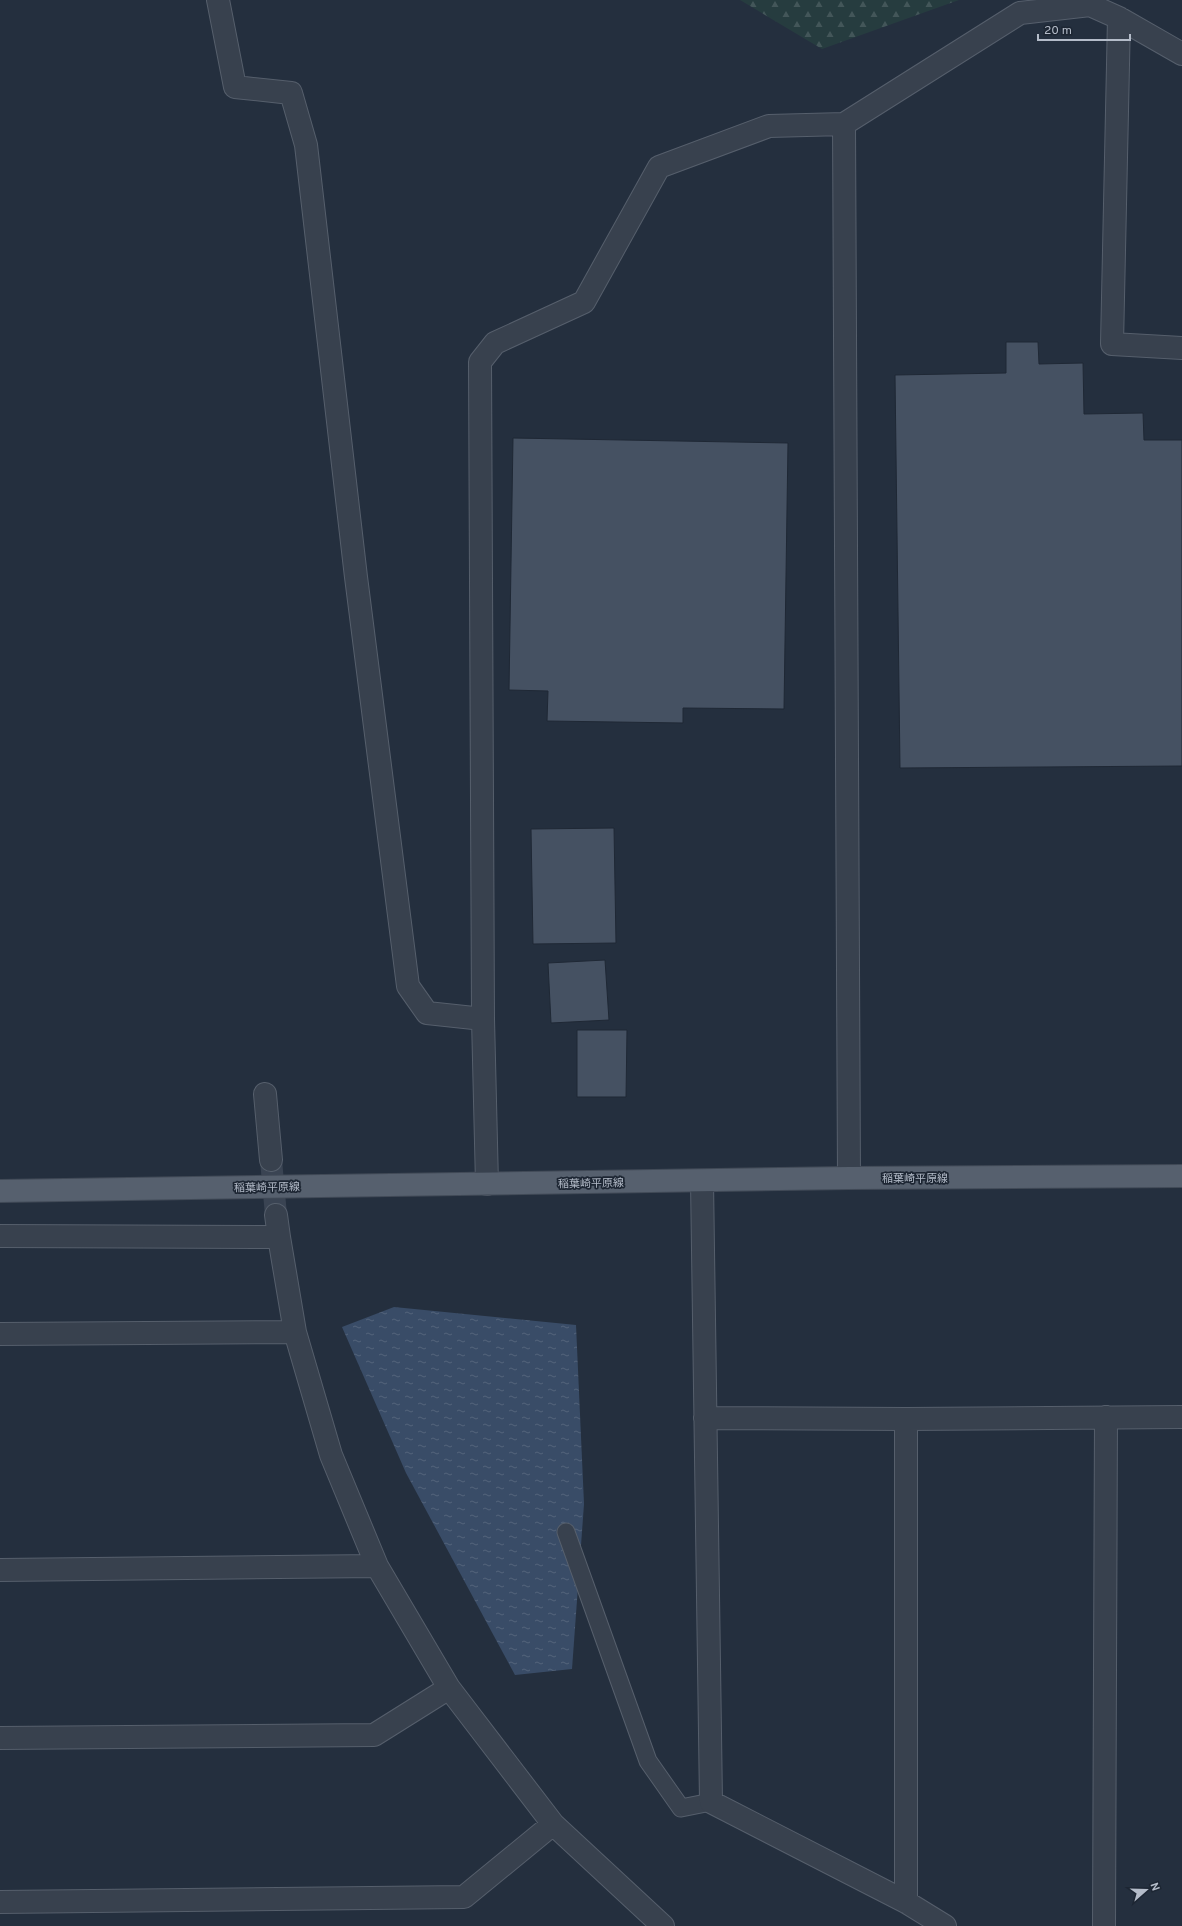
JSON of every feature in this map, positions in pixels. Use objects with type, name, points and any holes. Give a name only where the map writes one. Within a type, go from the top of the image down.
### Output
[{"type":"main road","name":"稲葉崎平原線","points":[[0,1191],[849,1178],[1182,1176]]},
{"type":"street","points":[[218,0],[236,87],[291,93],[306,145],[356,577],[408,986],[426,1013],[483,1019]]},
{"type":"street","points":[[487,1184],[483,1019],[480,362],[495,343],[584,302],[659,167],[769,126],[844,124],[1020,13],[1090,5],[1119,18],[1182,54]]},
{"type":"street","points":[[1119,18],[1112,344],[1182,348]]},
{"type":"street","points":[[844,124],[849,1178]]},
{"type":"street","points":[[265,1094],[271,1160]]},
{"type":"street","points":[[702,1181],[711,1802],[906,1902],[946,1926]]},
{"type":"street","points":[[276,1215],[278,1237],[295,1332],[331,1455],[377,1566],[449,1688],[553,1824],[663,1926]]},
{"type":"street","points":[[0,1236],[278,1237]]},
{"type":"street","points":[[0,1334],[295,1332]]},
{"type":"street","points":[[1104,1926],[1106,1417]]},
{"type":"street","points":[[705,1418],[906,1419],[1182,1417]]},
{"type":"street","points":[[906,1419],[906,1902]]},
{"type":"street","points":[[0,1570],[377,1566]]},
{"type":"street","points":[[0,1738],[374,1735],[449,1688]]},
{"type":"street","points":[[0,1902],[464,1897],[553,1824]]},
{"type":"lane","points":[[566,1532],[648,1761],[682,1808],[711,1802]]},
{"type":"green space","points":[[740,0],[959,0],[822,49]]},
{"type":"water","points":[[394,1307],[576,1325],[584,1504],[572,1669],[515,1675],[406,1473],[342,1327]]},
{"type":"building","points":[[1006,342],[1038,342],[1039,364],[1083,363],[1084,414],[1143,413],[1144,440],[1182,440],[1182,766],[900,768],[895,375],[1006,373]]},
{"type":"building","points":[[513,438],[788,443],[784,709],[683,708],[683,723],[547,721],[548,691],[509,690]]},
{"type":"building","points":[[614,828],[616,943],[533,944],[531,829]]},
{"type":"building","points":[[605,960],[609,1020],[551,1023],[548,963]]},
{"type":"building","points":[[577,1030],[627,1030],[626,1097],[577,1097]]},
{"type":"tunnel","points":[[271,1160],[276,1215]]}]
